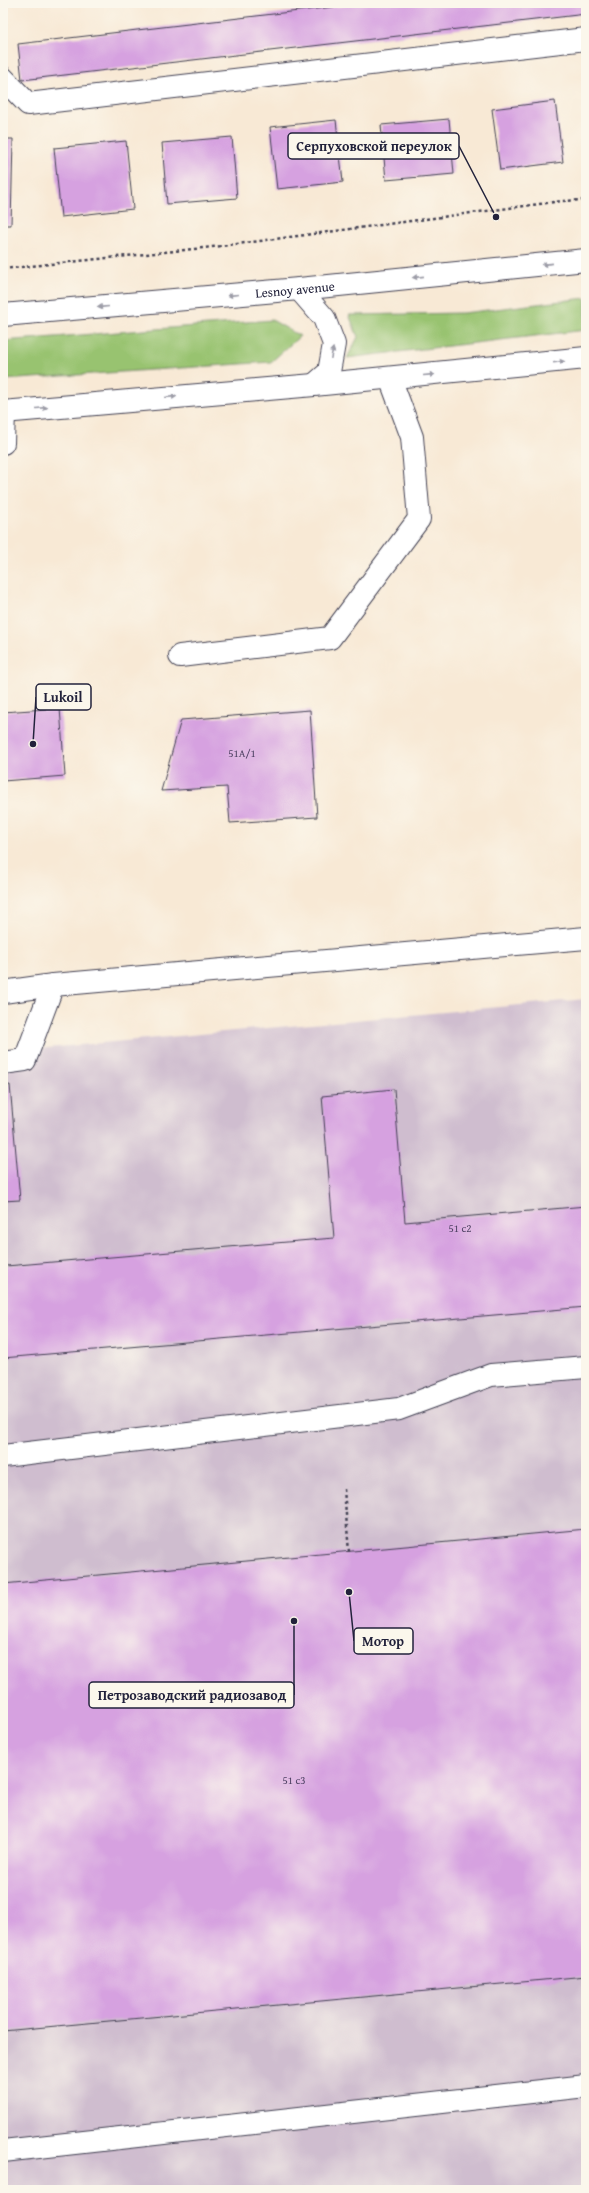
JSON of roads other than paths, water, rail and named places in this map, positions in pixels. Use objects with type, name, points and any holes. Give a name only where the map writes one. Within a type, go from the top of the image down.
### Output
[{"type":"main road","points":[[3,78],[28,104],[586,39]]},
{"type":"main road","name":"Lesnoy avenue","points":[[3,315],[300,289],[586,260]]},
{"type":"main road","points":[[300,289],[324,318],[334,344],[329,372],[314,385]]},
{"type":"main road","points":[[3,443],[3,412],[390,378],[586,358]]},
{"type":"main road","points":[[180,656],[330,638],[419,519],[412,437],[390,378]]},
{"type":"main road","points":[[3,992],[53,985],[586,938]]},
{"type":"main road","points":[[3,1063],[25,1060],[53,985]]},
{"type":"main road","points":[[3,1456],[399,1409],[491,1375],[586,1367]]},
{"type":"main road","points":[[3,2150],[586,2086]]},
{"type":"place","name":"Серпуховской переулок","points":[[496,217]]},
{"type":"place","name":"Lukoil","points":[[33,744]]},
{"type":"place","name":"Мотор","points":[[349,1592]]},
{"type":"place","name":"Петрозаводский радиозавод","points":[[294,1621]]}]
